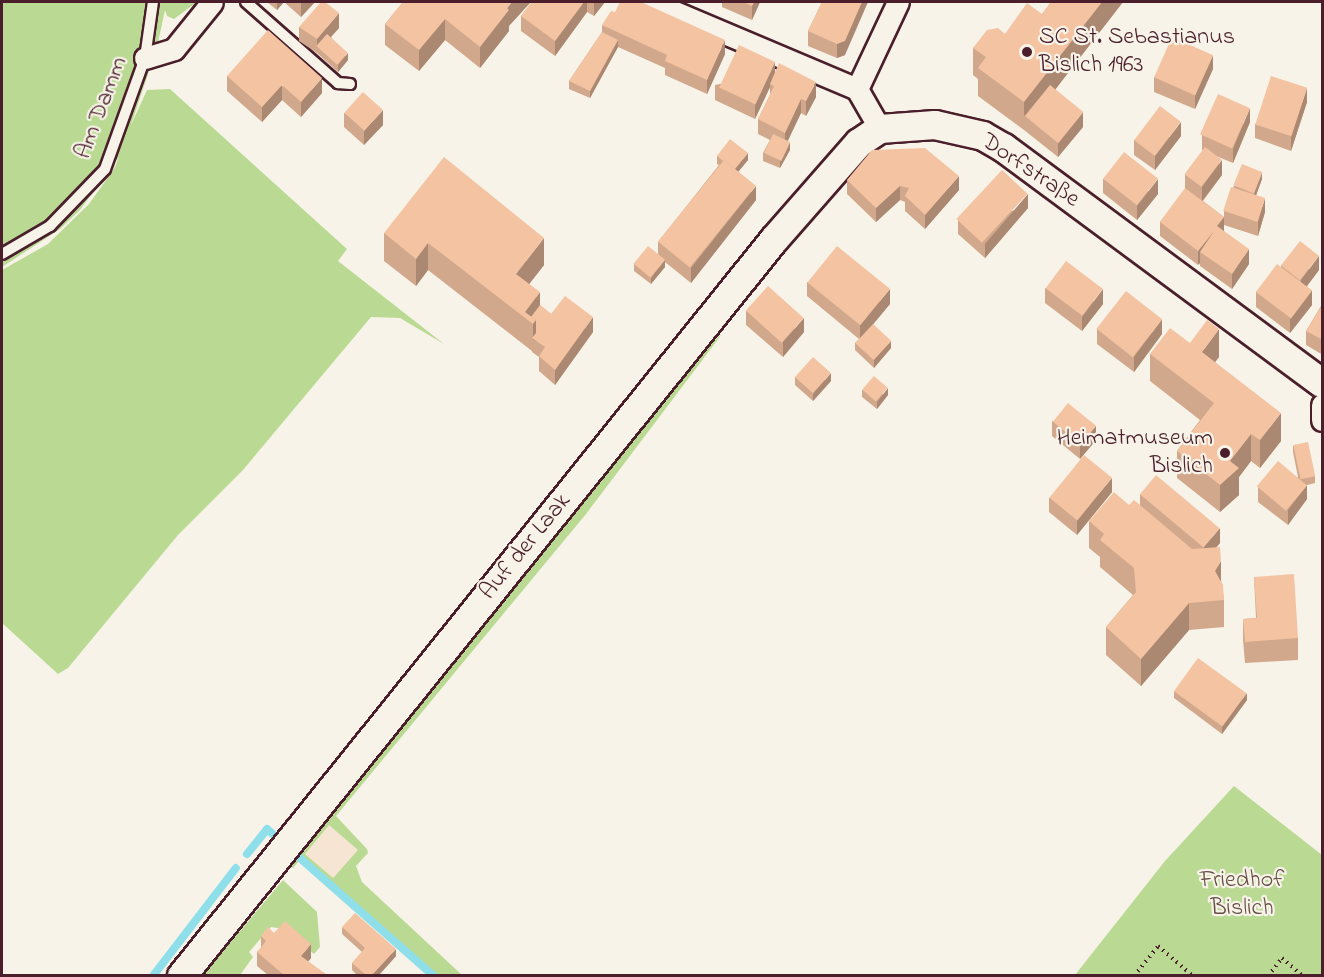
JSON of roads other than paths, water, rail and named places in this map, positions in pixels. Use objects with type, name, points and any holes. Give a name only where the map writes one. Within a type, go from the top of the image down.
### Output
[{"type":"main road","name":"Dorfstraße","points":[[880,129],[935,125],[982,136],[997,144],[1323,383]]},
{"type":"main road","name":"Auf der Laak","points":[[182,975],[774,240],[860,143],[880,129]]},
{"type":"street","points":[[145,58],[174,49],[212,2]]},
{"type":"street","points":[[651,2],[857,89],[880,129]]},
{"type":"street","points":[[857,89],[898,2]]},
{"type":"street","points":[[1323,405],[1323,420]]},
{"type":"lane","name":"Am Damm","points":[[2,255],[50,226],[105,169],[145,58],[153,2]]},
{"type":"lane","points":[[246,2],[338,83],[350,84]]},
{"type":"waterway","points":[[247,854],[267,829],[434,976]]},
{"type":"waterway","points":[[153,976],[236,868]]},
{"type":"place","name":"SC St. Sebastianus Bislich 1963","points":[[1027,52]]},
{"type":"place","name":"Heimatmuseum Bislich","points":[[1225,453]]},
{"type":"park label","name":"Friedhof Bislich","points":[[1242,895]]}]
